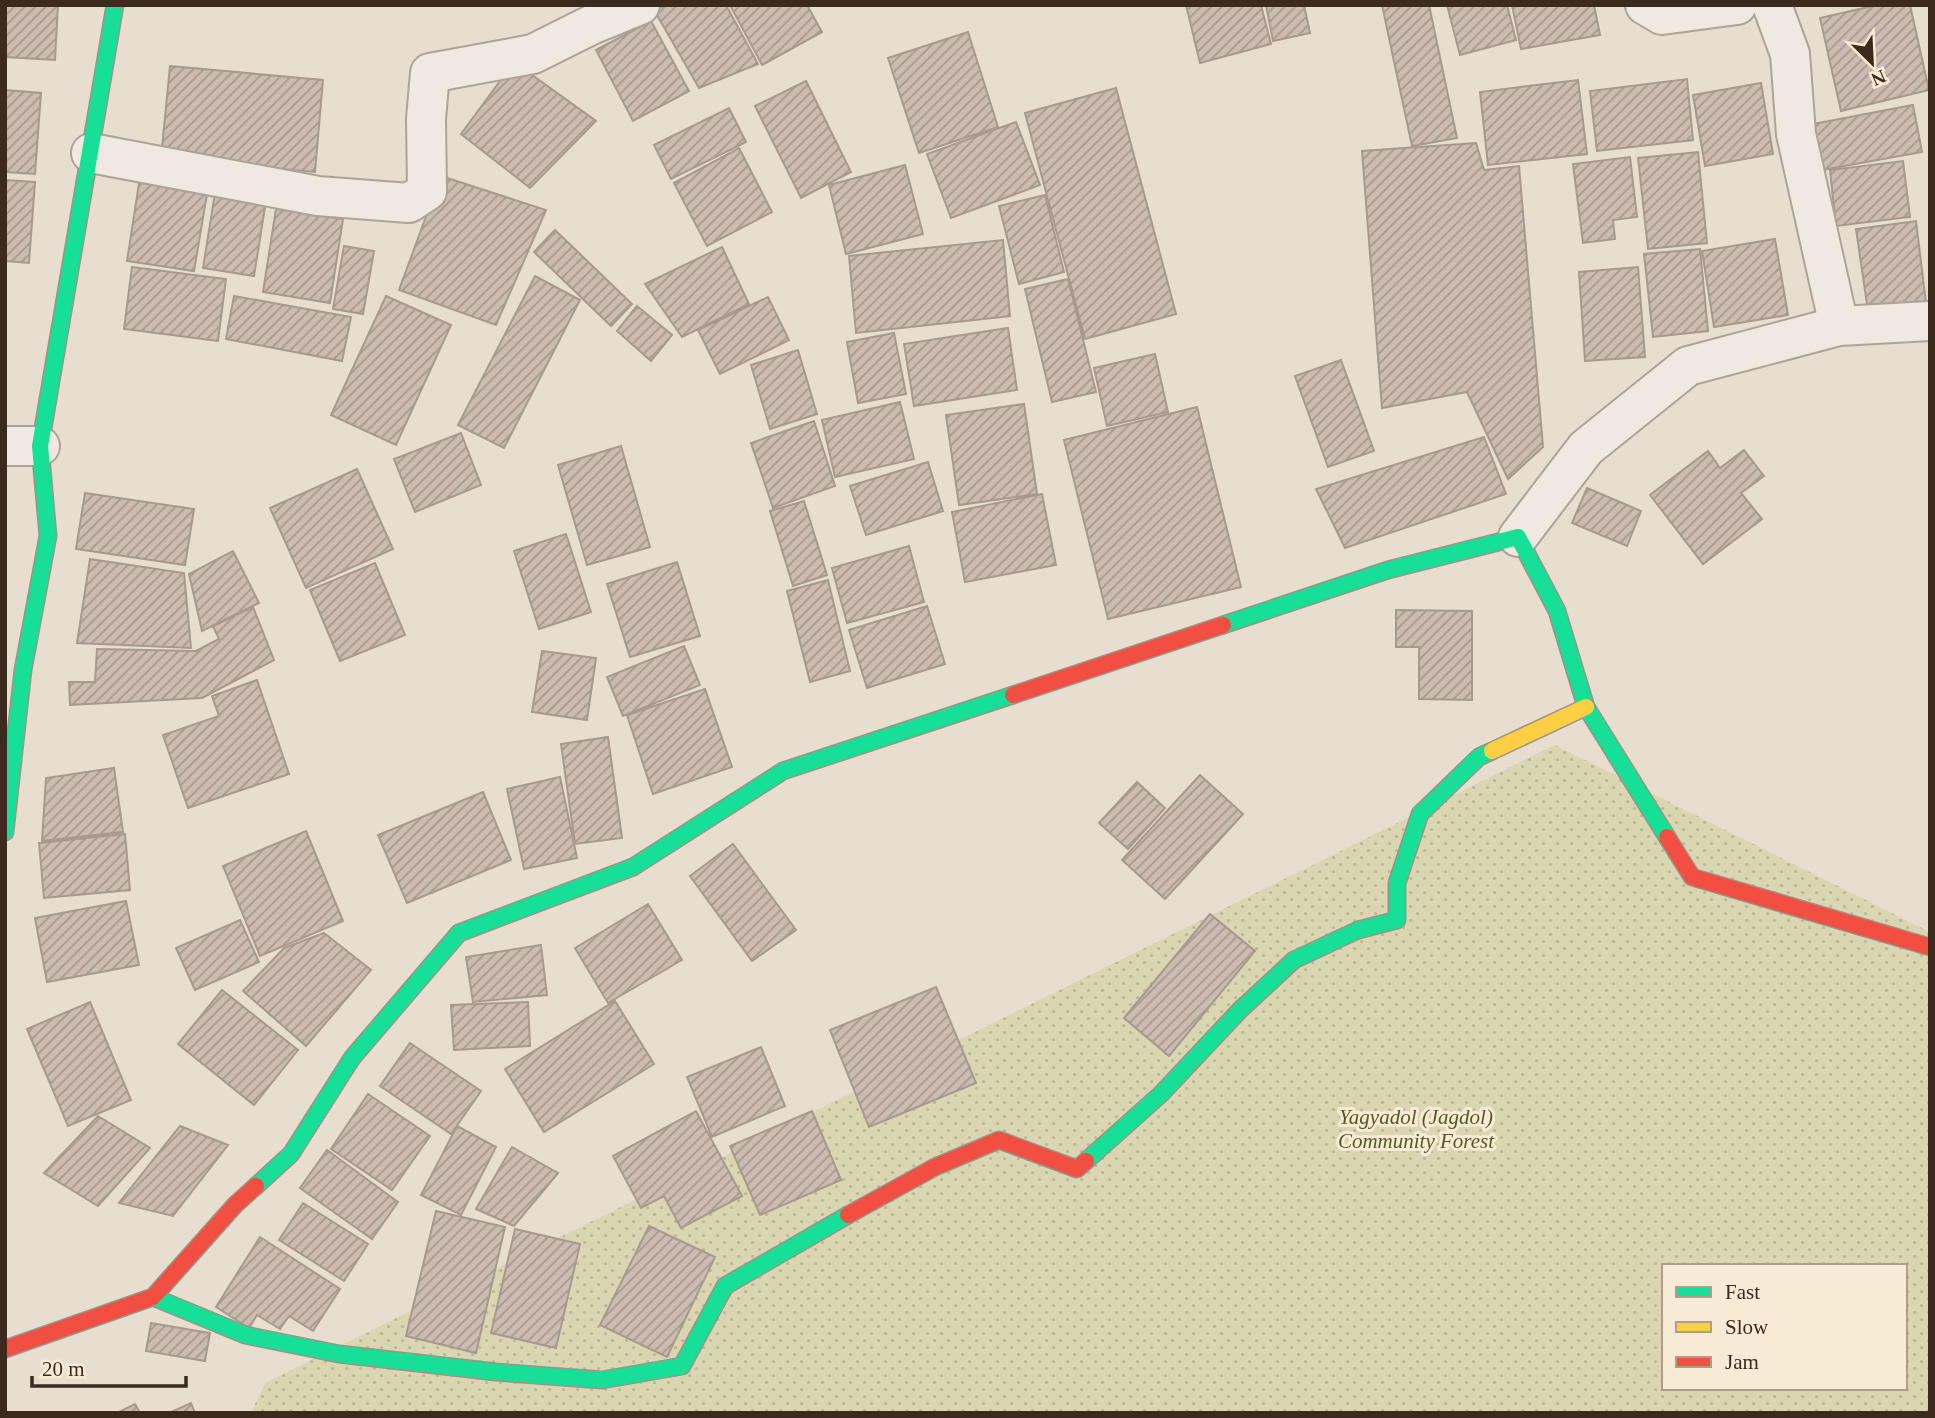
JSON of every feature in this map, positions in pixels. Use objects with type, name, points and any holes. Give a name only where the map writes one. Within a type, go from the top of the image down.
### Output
[{"type":"street","points":[[5,832],[14,670],[48,536],[23,446],[91,153],[115,5]]},
{"type":"street","points":[[91,153],[318,196],[409,203],[427,191],[426,119],[430,73],[533,54],[591,25],[640,5]]},
{"type":"street","points":[[1646,5],[1662,15],[1737,5]]},
{"type":"street","points":[[1772,5],[1790,54],[1796,134],[1839,326]]},
{"type":"street","points":[[5,1349],[153,1297],[235,1205],[291,1154],[352,1058],[459,933],[633,867],[783,771],[1388,570],[1518,537],[1586,448],[1688,366],[1839,326],[1930,321]]},
{"type":"street","points":[[1518,537],[1556,611],[1586,707],[1692,877],[1930,947]]},
{"type":"street","points":[[153,1297],[246,1335],[339,1354],[496,1372],[601,1380],[682,1366],[725,1286],[934,1167],[999,1140],[1077,1169],[1161,1094],[1240,1010],[1294,960],[1358,930],[1397,920],[1398,883],[1420,814],[1479,757],[1586,707]]},
{"type":"green space","name":"Yagyadol (Jagdol) Community Forest","points":[[1555,745],[1930,932],[1930,1413],[251,1413],[265,1383]]},
{"type":"building","points":[[5,5],[58,5],[55,60],[5,57]]},
{"type":"building","points":[[666,5],[726,5],[758,64],[699,88],[654,10]]},
{"type":"building","points":[[730,5],[807,5],[822,32],[762,65]]},
{"type":"building","points":[[1186,5],[1261,5],[1271,44],[1200,63]]},
{"type":"building","points":[[1266,5],[1304,5],[1310,33],[1273,41]]},
{"type":"building","points":[[1382,5],[1429,5],[1457,138],[1412,146]]},
{"type":"building","points":[[1447,5],[1507,5],[1516,40],[1460,55]]},
{"type":"building","points":[[1512,5],[1594,5],[1600,35],[1521,49]]},
{"type":"building","points":[[1877,5],[1910,5],[1929,90],[1841,111],[1820,18]]},
{"type":"building","points":[[651,21],[689,91],[633,121],[596,50]]},
{"type":"building","points":[[968,32],[998,127],[919,153],[888,58]]},
{"type":"building","points":[[514,62],[596,121],[530,188],[461,134]]},
{"type":"building","points":[[170,66],[323,80],[315,172],[161,158]]},
{"type":"building","points":[[1687,79],[1693,140],[1597,151],[1590,91]]},
{"type":"building","points":[[1578,80],[1587,154],[1488,165],[1480,92]]},
{"type":"building","points":[[806,81],[851,172],[801,198],[755,106]]},
{"type":"building","points":[[1761,83],[1773,154],[1705,166],[1693,95]]},
{"type":"building","points":[[1116,88],[1176,314],[1085,339],[1025,113]]},
{"type":"building","points":[[5,90],[41,93],[35,174],[5,172]]},
{"type":"building","points":[[1913,105],[1922,152],[1822,170],[1813,124]]},
{"type":"building","points":[[729,108],[746,142],[671,179],[654,145]]},
{"type":"building","points":[[1016,122],[1040,185],[951,218],[927,154]]},
{"type":"building","points":[[1476,143],[1484,170],[1519,166],[1543,447],[1508,479],[1467,392],[1382,408],[1362,151]]},
{"type":"building","points":[[739,148],[772,212],[707,246],[674,183]]},
{"type":"building","points":[[1698,152],[1707,243],[1648,249],[1638,158]]},
{"type":"building","points":[[1630,157],[1637,217],[1613,220],[1615,239],[1583,243],[1573,164]]},
{"type":"building","points":[[1903,161],[1910,217],[1836,226],[1830,170]]},
{"type":"building","points":[[905,165],[923,234],[846,254],[829,185]]},
{"type":"building","points":[[441,176],[546,210],[496,325],[399,290]]},
{"type":"building","points":[[140,177],[208,188],[194,271],[127,261]]},
{"type":"building","points":[[5,180],[35,182],[29,263],[5,261]]},
{"type":"building","points":[[215,193],[266,201],[254,276],[203,268]]},
{"type":"building","points":[[1045,195],[1064,272],[1019,284],[999,206]]},
{"type":"building","points":[[276,209],[343,219],[330,303],[263,292]]},
{"type":"building","points":[[1916,221],[1926,303],[1868,311],[1856,229]]},
{"type":"building","points":[[555,230],[632,304],[611,326],[534,252]]},
{"type":"building","points":[[1775,239],[1788,315],[1714,327],[1702,251]]},
{"type":"building","points":[[1003,240],[1010,316],[856,333],[849,256]]},
{"type":"building","points":[[344,246],[374,251],[363,314],[333,309]]},
{"type":"building","points":[[722,247],[749,304],[682,337],[645,284]]},
{"type":"building","points":[[1700,249],[1708,331],[1653,337],[1644,254]]},
{"type":"building","points":[[132,267],[226,279],[218,341],[124,329]]},
{"type":"building","points":[[1638,267],[1645,357],[1585,361],[1579,272]]},
{"type":"building","points":[[535,276],[580,300],[504,448],[458,425]]},
{"type":"building","points":[[1068,279],[1096,392],[1052,402],[1025,289]]},
{"type":"building","points":[[234,296],[351,317],[342,361],[226,339]]},
{"type":"building","points":[[386,296],[451,325],[396,445],[331,415]]},
{"type":"building","points":[[768,297],[789,340],[720,374],[698,330]]},
{"type":"building","points":[[637,306],[672,335],[651,361],[617,331]]},
{"type":"building","points":[[1008,328],[1017,390],[914,406],[904,344]]},
{"type":"building","points":[[894,333],[906,394],[858,403],[847,342]]},
{"type":"building","points":[[798,350],[817,414],[770,429],[751,365]]},
{"type":"building","points":[[1155,354],[1168,412],[1107,426],[1094,368]]},
{"type":"building","points":[[1341,360],[1374,451],[1328,467],[1295,376]]},
{"type":"building","points":[[900,402],[914,459],[835,477],[822,420]]},
{"type":"building","points":[[1024,404],[1037,494],[959,505],[946,415]]},
{"type":"building","points":[[1197,407],[1241,587],[1108,619],[1064,440]]},
{"type":"building","points":[[814,421],[835,486],[773,508],[751,443]]},
{"type":"building","points":[[461,433],[481,485],[415,512],[394,459]]},
{"type":"building","points":[[1484,437],[1506,494],[1345,548],[1316,489]]},
{"type":"building","points":[[621,446],[650,547],[587,565],[558,465]]},
{"type":"building","points":[[1744,450],[1764,476],[1741,493],[1762,519],[1703,564],[1650,495],[1708,451],[1720,468]]},
{"type":"building","points":[[928,462],[943,511],[866,535],[850,486]]},
{"type":"building","points":[[357,469],[393,549],[306,588],[270,508]]},
{"type":"building","points":[[1587,488],[1641,511],[1627,546],[1572,523]]},
{"type":"building","points":[[85,493],[194,509],[185,565],[76,549]]},
{"type":"building","points":[[1042,494],[1056,565],[965,582],[952,512]]},
{"type":"building","points":[[804,501],[827,575],[793,586],[770,511]]},
{"type":"building","points":[[566,534],[591,612],[539,629],[514,551]]},
{"type":"building","points":[[909,546],[924,602],[847,623],[832,568]]},
{"type":"building","points":[[233,551],[259,603],[202,631],[189,574]]},
{"type":"building","points":[[90,559],[184,573],[191,648],[77,643]]},
{"type":"building","points":[[677,562],[700,636],[630,657],[607,584]]},
{"type":"building","points":[[375,563],[405,635],[340,661],[310,590]]},
{"type":"building","points":[[828,580],[850,671],[810,682],[787,591]]},
{"type":"building","points":[[927,606],[945,664],[867,688],[849,630]]},
{"type":"building","points":[[253,607],[274,660],[202,698],[70,705],[69,682],[95,682],[97,649],[196,651],[219,639],[213,626]]},
{"type":"building","points":[[1396,610],[1472,611],[1472,700],[1419,699],[1419,647],[1396,647]]},
{"type":"building","points":[[684,646],[700,685],[623,716],[607,677]]},
{"type":"building","points":[[542,651],[596,658],[587,720],[532,712]]},
{"type":"building","points":[[257,680],[289,774],[188,808],[163,735],[219,716],[212,696]]},
{"type":"building","points":[[705,689],[732,767],[653,794],[627,715]]},
{"type":"building","points":[[608,737],[622,838],[575,844],[561,744]]},
{"type":"building","points":[[114,768],[123,832],[42,841],[46,778]]},
{"type":"building","points":[[1200,775],[1243,814],[1165,899],[1122,860]]},
{"type":"building","points":[[560,777],[577,858],[524,869],[507,789]]},
{"type":"building","points":[[1137,782],[1165,808],[1128,849],[1099,823]]},
{"type":"building","points":[[483,792],[511,860],[407,903],[378,835]]},
{"type":"building","points":[[306,831],[343,921],[260,956],[223,866]]},
{"type":"building","points":[[125,834],[130,890],[44,898],[39,843]]},
{"type":"building","points":[[733,844],[796,930],[752,961],[690,876]]},
{"type":"building","points":[[126,901],[139,965],[47,982],[35,918]]},
{"type":"building","points":[[648,904],[682,960],[608,1003],[575,948]]},
{"type":"building","points":[[1210,914],[1255,951],[1169,1056],[1124,1018]]},
{"type":"building","points":[[240,920],[259,962],[195,990],[176,948]]},
{"type":"building","points":[[324,933],[371,970],[306,1046],[243,991],[284,948]]},
{"type":"building","points":[[541,945],[547,995],[473,1002],[466,957]]},
{"type":"building","points":[[936,987],[976,1083],[869,1127],[830,1030]]},
{"type":"building","points":[[222,990],[298,1050],[254,1105],[178,1044]]},
{"type":"building","points":[[615,1001],[654,1064],[544,1132],[505,1069]]},
{"type":"building","points":[[90,1002],[131,1100],[68,1126],[27,1029]]},
{"type":"building","points":[[528,1002],[530,1046],[454,1050],[451,1005]]},
{"type":"building","points":[[410,1043],[481,1091],[451,1134],[380,1086]]},
{"type":"building","points":[[761,1047],[785,1106],[712,1137],[687,1077]]},
{"type":"building","points":[[368,1094],[430,1136],[392,1190],[331,1149]]},
{"type":"building","points":[[696,1111],[742,1196],[681,1228],[664,1196],[641,1208],[613,1156]]},
{"type":"building","points":[[812,1111],[841,1180],[760,1215],[730,1146]]},
{"type":"building","points":[[98,1116],[150,1148],[98,1206],[44,1173]]},
{"type":"building","points":[[180,1126],[228,1145],[173,1216],[119,1203]]},
{"type":"building","points":[[457,1126],[496,1147],[461,1215],[421,1195]]},
{"type":"building","points":[[512,1147],[558,1173],[514,1226],[476,1209]]},
{"type":"building","points":[[327,1150],[398,1202],[372,1239],[300,1188]]},
{"type":"building","points":[[303,1203],[368,1244],[344,1281],[279,1240]]},
{"type":"building","points":[[436,1211],[505,1227],[476,1353],[406,1336]]},
{"type":"building","points":[[649,1226],[715,1257],[667,1357],[600,1325]]},
{"type":"building","points":[[515,1229],[580,1244],[556,1348],[491,1333]]},
{"type":"building","points":[[260,1237],[340,1289],[313,1331],[289,1316],[280,1329],[257,1315],[249,1328],[216,1307]]},
{"type":"building","points":[[151,1323],[210,1333],[205,1361],[146,1351]]},
{"type":"building","points":[[191,1403],[195,1413],[169,1413]]},
{"type":"building","points":[[135,1404],[140,1413],[117,1413]]},
{"type":"traffic: fast","points":[[5,832],[23,670],[48,536],[40,446],[115,5]]},
{"type":"traffic: fast","points":[[1223,625],[1388,570],[1518,537],[1557,611],[1586,707],[1667,837]]},
{"type":"traffic: fast","points":[[256,1186],[291,1154],[352,1058],[459,933],[633,867],[783,771],[1013,695]]},
{"type":"traffic: fast","points":[[1086,1161],[1161,1094],[1240,1010],[1294,960],[1358,930],[1397,920],[1397,883],[1420,814],[1479,757],[1492,751]]},
{"type":"traffic: fast","points":[[153,1297],[245,1335],[339,1354],[496,1372],[602,1380],[682,1366],[725,1286],[848,1215]]},
{"type":"traffic: slow","points":[[1492,751],[1586,707]]},
{"type":"traffic: jam","points":[[1013,695],[1223,625]]},
{"type":"traffic: jam","points":[[1667,837],[1692,877],[1930,947]]},
{"type":"traffic: jam","points":[[848,1215],[935,1167],[999,1140],[1077,1169],[1086,1161]]},
{"type":"traffic: jam","points":[[5,1349],[153,1297],[235,1205],[256,1186]]}]
